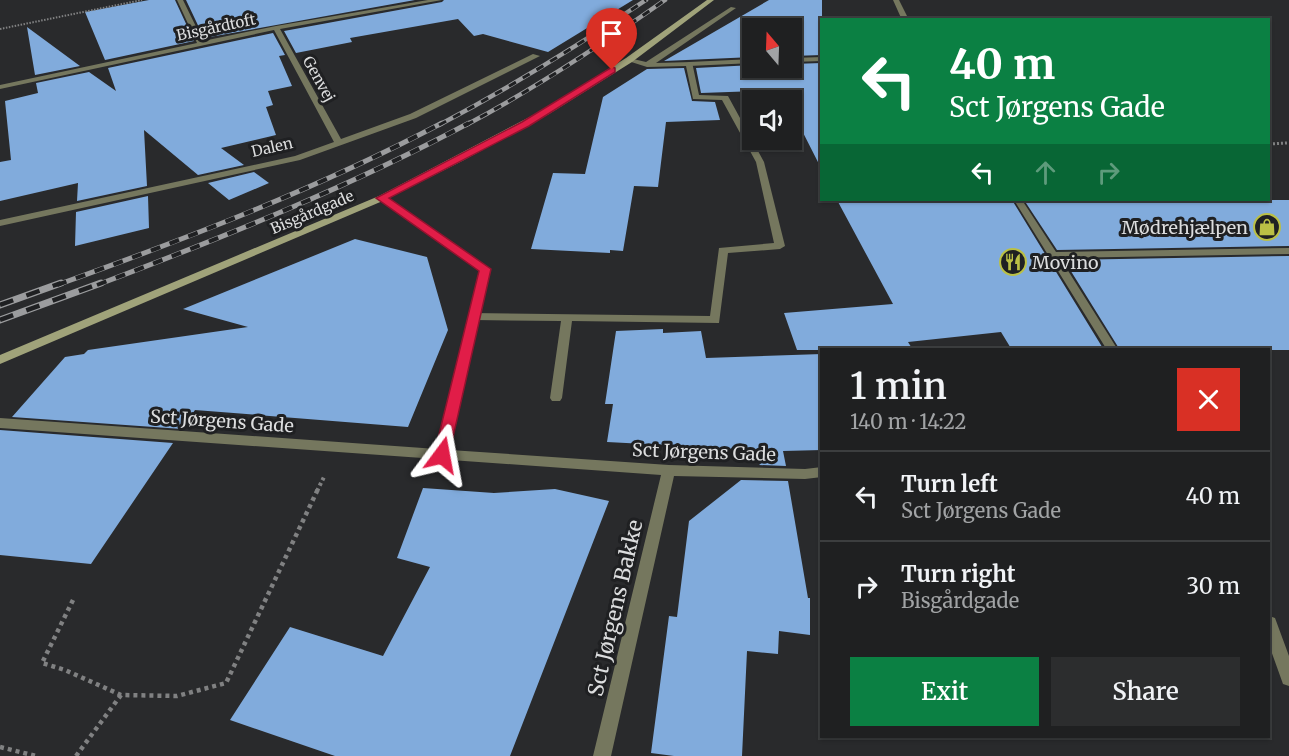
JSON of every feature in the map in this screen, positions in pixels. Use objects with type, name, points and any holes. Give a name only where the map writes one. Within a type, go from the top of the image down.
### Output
[{"type":"street","points":[[180,0],[201,44]]},
{"type":"street","name":"Bisgårdtoft","points":[[0,87],[276,28],[439,0]]},
{"type":"street","name":"Bisgårdgade","points":[[0,360],[382,198],[525,124],[629,60],[711,0]]},
{"type":"street","points":[[896,0],[905,18]]},
{"type":"street","points":[[647,65],[733,8]]},
{"type":"street","name":"Genvej","points":[[276,28],[339,143]]},
{"type":"street","name":"Dalen","points":[[0,223],[297,158],[413,116],[536,56]]},
{"type":"street","points":[[802,60],[820,59]]},
{"type":"street","points":[[629,60],[647,65],[742,62]]},
{"type":"street","points":[[474,316],[715,320],[723,250],[780,246],[760,162],[725,98],[696,98],[689,64]]},
{"type":"street","points":[[382,198],[485,269],[442,455]]},
{"type":"street","points":[[1019,201],[1112,348]]},
{"type":"street","points":[[1054,255],[1289,251]]},
{"type":"street","points":[[556,398],[567,317]]},
{"type":"street","name":"Sct Jørgens Gade","points":[[0,423],[669,470],[820,472]]},
{"type":"street","name":"Sct Jørgens Bakke","points":[[602,756],[669,470]]},
{"type":"street","points":[[1270,626],[1289,678]]},
{"type":"path","points":[[0,29],[142,0]]},
{"type":"path","points":[[1270,144],[1287,143]]},
{"type":"path","points":[[73,600],[42,663],[65,670],[121,695],[177,696],[226,683],[339,447]]},
{"type":"path","points":[[76,756],[121,695]]},
{"type":"path","points":[[0,747],[36,756]]},
{"type":"building","points":[[149,0],[175,0],[194,41],[105,60],[85,12]]},
{"type":"building","points":[[186,0],[415,0],[204,38]]},
{"type":"building","points":[[444,0],[633,0],[548,52],[483,34],[474,36],[458,19],[350,38],[352,42],[296,53],[284,31]]},
{"type":"building","points":[[769,0],[822,0],[820,55],[802,56],[802,18],[742,18],[742,57],[664,61]]},
{"type":"building","points":[[27,27],[80,66],[35,75]]},
{"type":"building","points":[[273,33],[285,55],[279,56],[292,86],[268,91],[273,105],[266,107],[276,135],[221,148],[244,165],[198,175],[144,130],[147,186],[77,201],[78,183],[0,201],[0,162],[11,160],[5,101],[38,93],[36,83],[89,72],[116,91],[108,68]]},
{"type":"building","points":[[820,63],[820,166],[802,131],[802,90],[701,93],[696,68],[742,66],[742,78],[802,78],[802,64]]},
{"type":"building","points":[[684,68],[692,101],[715,102],[720,120],[666,122],[658,187],[634,186],[623,251],[610,250],[610,253],[531,249],[553,173],[585,174],[603,97],[647,69]]},
{"type":"building","points":[[254,172],[269,183],[229,200],[208,183]]},
{"type":"building","points":[[148,196],[149,228],[75,246],[76,212]]},
{"type":"building","points":[[1289,200],[1289,246],[1057,250],[1025,201]]},
{"type":"building","points":[[838,201],[1013,201],[1103,348],[1011,348],[1001,332],[908,342],[912,348],[797,350],[784,313],[893,304]]},
{"type":"building","points":[[355,239],[427,257],[448,330],[408,427],[195,410],[182,429],[12,417],[65,357],[84,354],[88,350],[248,327],[183,309]]},
{"type":"building","points":[[1289,256],[1289,350],[1119,348],[1064,260]]},
{"type":"building","points":[[663,329],[663,333],[701,331],[706,358],[820,354],[820,450],[783,451],[786,466],[759,465],[777,451],[607,442],[613,404],[605,404],[616,331]]},
{"type":"building","points":[[0,430],[173,443],[91,564],[0,555]]},
{"type":"building","points":[[741,480],[788,481],[808,598],[810,598],[810,635],[779,631],[778,654],[747,651],[742,756],[674,756],[651,753],[669,616],[677,617],[689,521]]},
{"type":"building","points":[[423,488],[494,493],[555,489],[609,501],[510,756],[335,756],[230,720],[290,627],[383,656],[430,567],[397,558]]},
{"type":"railway","points":[[439,125],[544,65],[646,0]]},
{"type":"railway","points":[[466,125],[568,66],[665,0]]},
{"type":"railway","points":[[57,285],[252,211],[396,147],[442,123]]},
{"type":"railway","points":[[97,285],[332,190],[469,123]]},
{"type":"railway","points":[[0,305],[61,283]]},
{"type":"railway","points":[[0,320],[101,283]]},
{"type":"place","name":"Mødrehjælpen","points":[[1267,227]]},
{"type":"place","name":"Movino","points":[[1013,262]]},
{"type":"route","points":[[442,455],[485,269],[382,198],[525,124],[612,70]]}]
